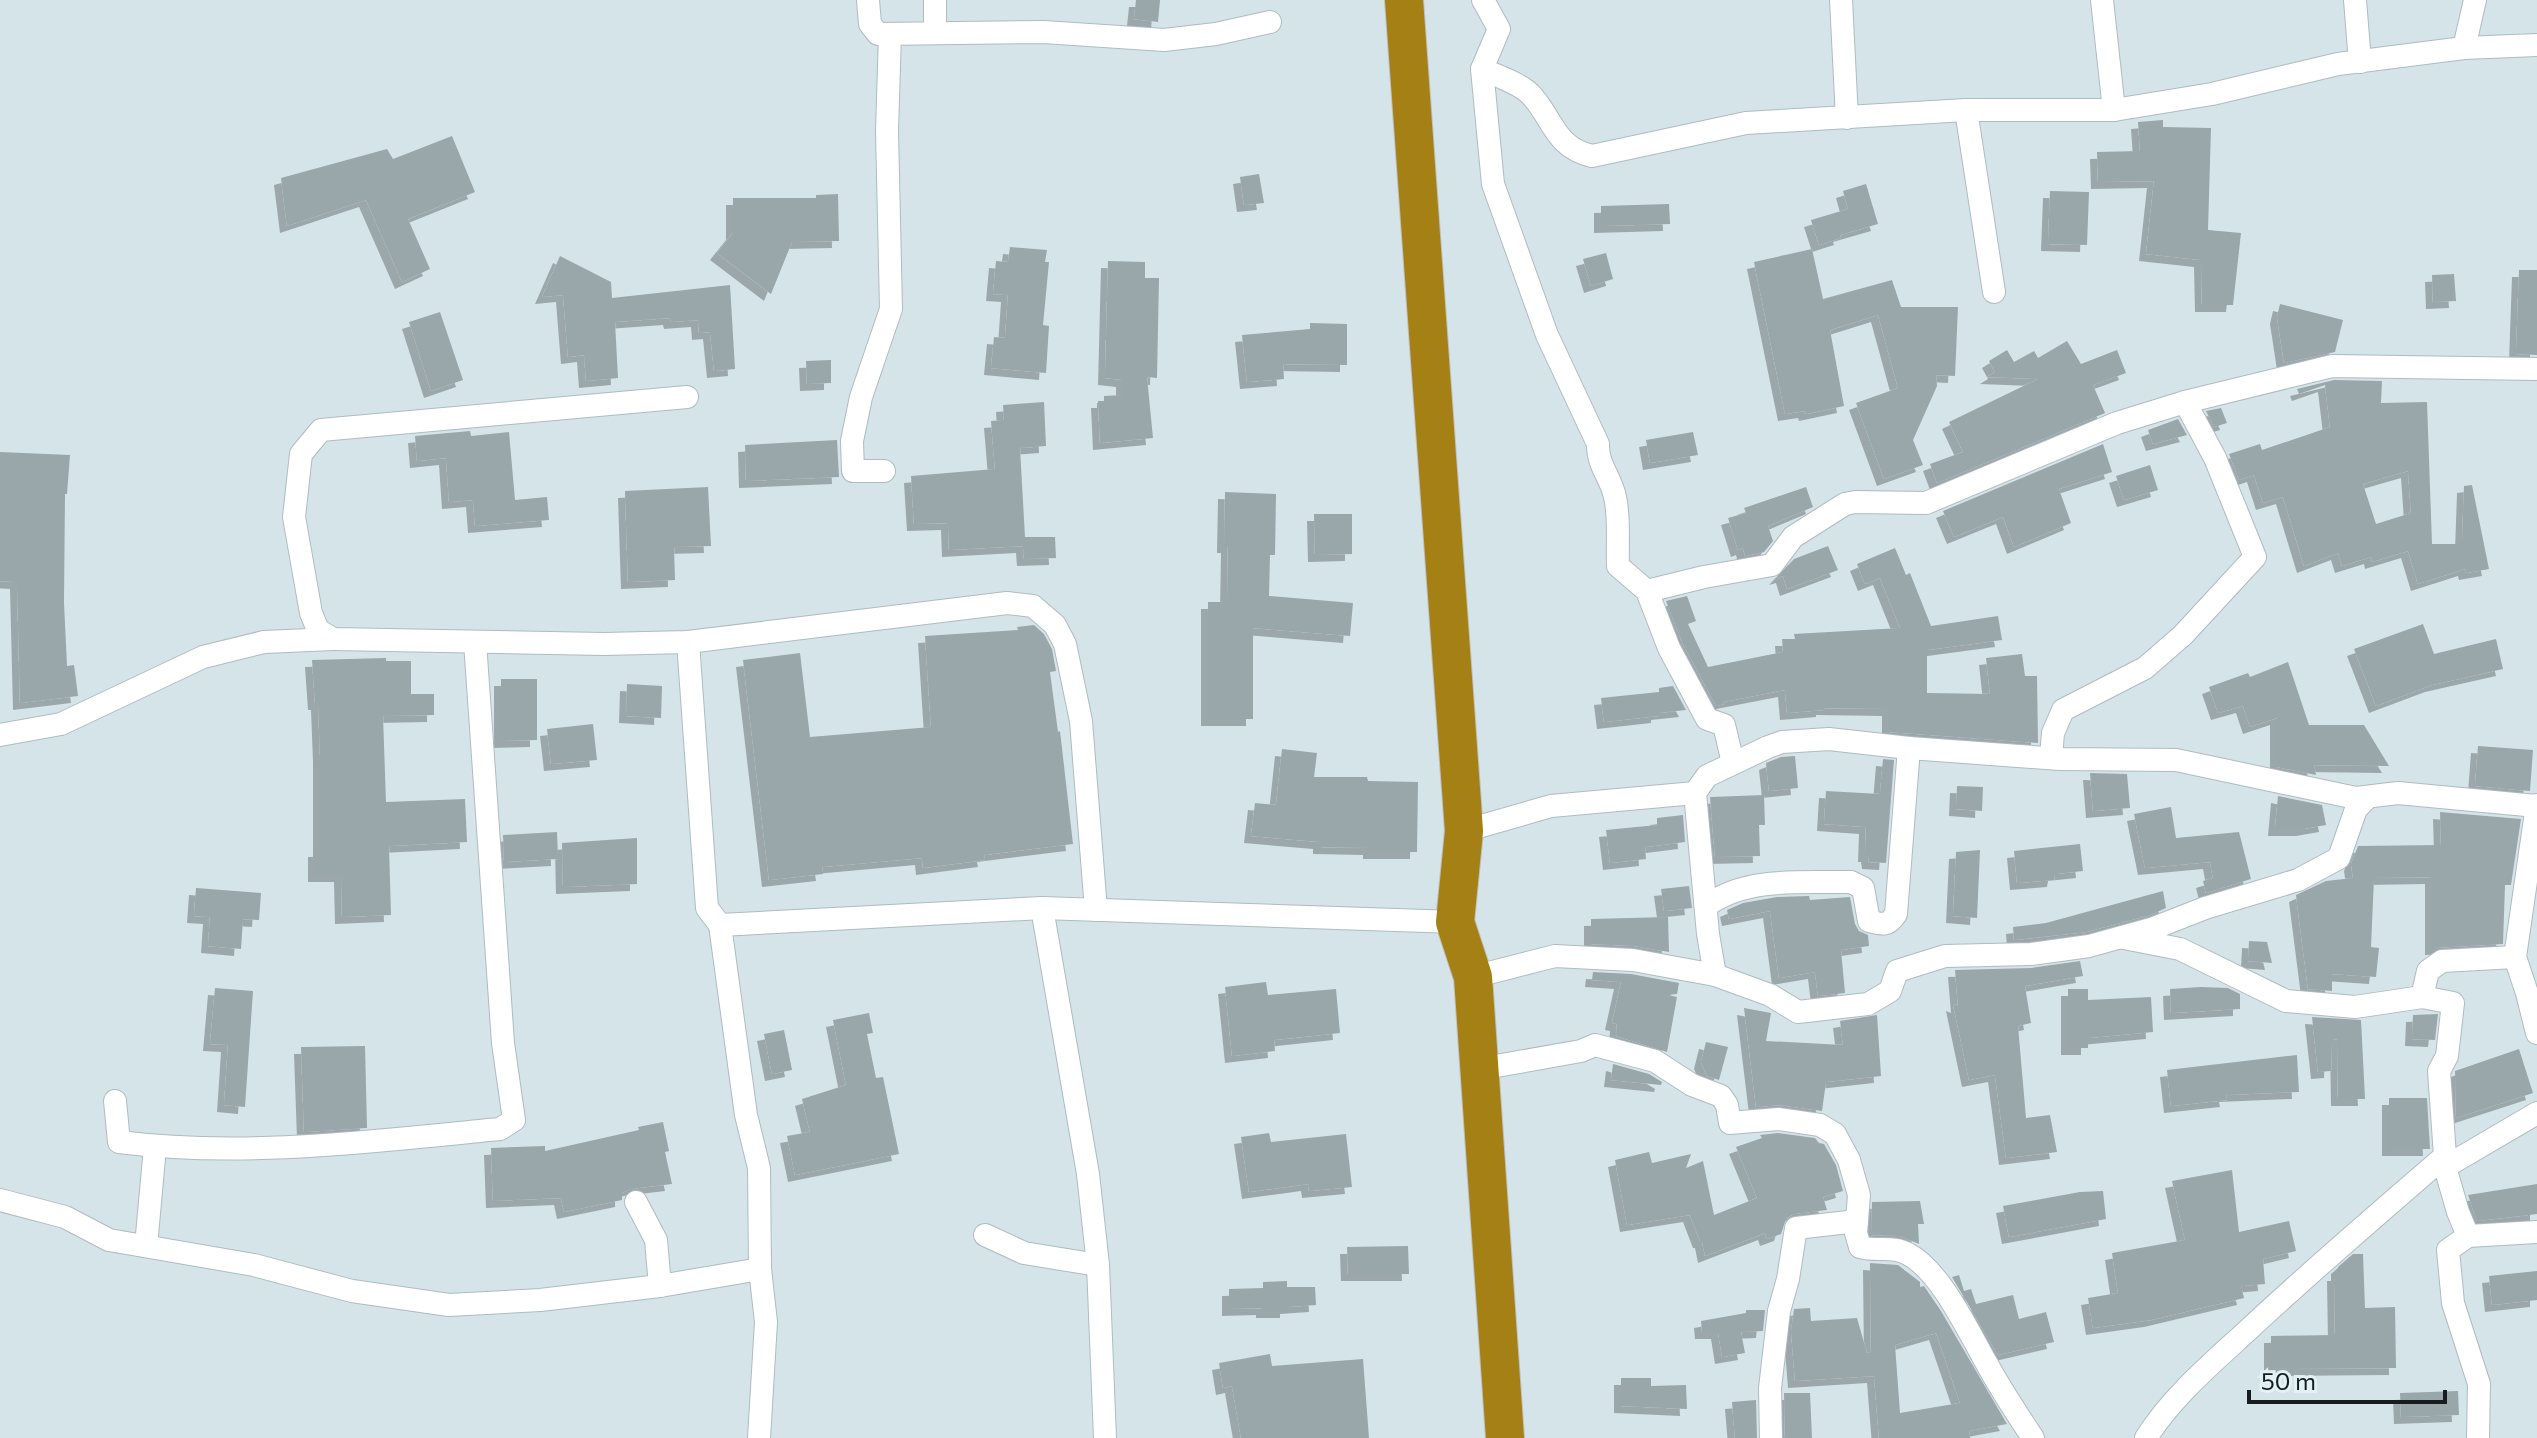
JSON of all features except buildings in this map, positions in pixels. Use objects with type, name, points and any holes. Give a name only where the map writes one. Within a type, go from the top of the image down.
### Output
[{"type":"highway","points":[[1404,0],[1464,831],[1455,922],[1473,977],[1505,1438]]},
{"type":"street","points":[[868,0],[870,24],[878,34],[1044,32],[1164,40],[1216,34],[1270,22]]},
{"type":"street","points":[[935,0],[935,33]]},
{"type":"street","points":[[1483,0],[1499,29],[1482,69],[1493,184],[1547,335],[1598,444],[1598,458],[1616,500],[1618,566],[1647,591],[1669,648],[1707,719],[1724,725],[1733,763]]},
{"type":"street","points":[[1841,0],[1847,118]]},
{"type":"street","points":[[2102,0],[2114,110]]},
{"type":"street","points":[[2355,0],[2360,62]]},
{"type":"street","points":[[2464,48],[2475,0]]},
{"type":"street","points":[[884,471],[853,471],[852,441],[861,397],[891,309],[887,131],[890,34]]},
{"type":"street","points":[[1482,69],[1530,93],[1565,145],[1592,156],[1746,123],[1966,110],[2114,110],[2212,94],[2338,64],[2464,48],[2537,45]]},
{"type":"street","points":[[1966,110],[1994,292]]},
{"type":"street","points":[[1647,591],[1772,565],[1793,537],[1845,504],[1926,503],[2117,423],[2185,402],[2332,366],[2537,369]]},
{"type":"street","points":[[333,639],[318,630],[311,613],[294,517],[301,454],[321,430],[687,397]]},
{"type":"street","points":[[2051,757],[2053,733],[2063,710],[2145,668],[2183,635],[2255,557],[2215,458],[2185,402]]},
{"type":"street","points":[[0,735],[61,724],[203,657],[264,642],[333,639],[688,642],[1007,603],[1033,606],[1055,625],[1065,644],[1081,721],[1096,910]]},
{"type":"street","points":[[115,1101],[119,1142],[155,1147],[275,1148],[379,1141],[500,1129],[514,1120],[503,1043],[475,642]]},
{"type":"street","points":[[688,642],[707,908],[720,925],[746,1115],[759,1168],[760,1269],[766,1322],[759,1438]]},
{"type":"street","points":[[1715,975],[1695,793],[1707,776],[1733,763],[1782,742],[1829,739],[1909,748],[2051,757],[2176,760],[2290,786],[2367,798],[2398,793],[2537,805],[2515,957],[2537,1033]]},
{"type":"street","points":[[1706,906],[1723,895],[1747,886],[1851,882],[1863,888],[1869,921],[1883,925],[1890,922],[1896,914],[1909,748]]},
{"type":"street","points":[[1464,831],[1551,806],[1695,793]]},
{"type":"street","points":[[1473,977],[1555,956],[1633,960],[1715,975],[1770,995],[1798,1012],[1868,1004],[1890,991],[1897,971],[1945,956],[2031,954],[2089,946],[2154,928],[2205,908],[2298,880],[2339,858],[2356,809],[2367,798]]},
{"type":"street","points":[[720,925],[1042,908],[1455,922]]},
{"type":"street","points":[[1042,908],[1088,1174],[1098,1265],[1105,1438]]},
{"type":"street","points":[[2119,938],[2180,949],[2286,1001],[2355,1007],[2422,997],[2453,1003],[2447,1056],[2439,1071],[2445,1161],[2458,1212],[2468,1236]]},
{"type":"street","points":[[2422,997],[2428,971],[2442,961],[2515,957]]},
{"type":"street","points":[[1479,1069],[1581,1051],[1595,1045],[1655,1061],[1692,1085],[1721,1096],[1727,1105],[1730,1123],[1778,1119],[1820,1125],[1835,1134],[1849,1160],[1859,1195],[1856,1233],[1860,1247],[1889,1248],[1909,1254],[1934,1278],[1957,1310],[2033,1438]]},
{"type":"street","points":[[2146,1438],[2181,1394],[2297,1285],[2445,1161],[2537,1113]]},
{"type":"street","points":[[146,1246],[155,1147]]},
{"type":"street","points":[[0,1200],[65,1217],[109,1240],[254,1265],[352,1291],[449,1305],[540,1300],[660,1286],[760,1269]]},
{"type":"street","points":[[636,1202],[656,1240],[660,1286]]},
{"type":"street","points":[[1771,1438],[1770,1388],[1779,1311],[1796,1228],[1857,1221]]},
{"type":"street","points":[[2478,1438],[2479,1384],[2453,1303],[2448,1250],[2468,1236],[2537,1232]]},
{"type":"street","points":[[985,1235],[1024,1253],[1098,1265]]}]
